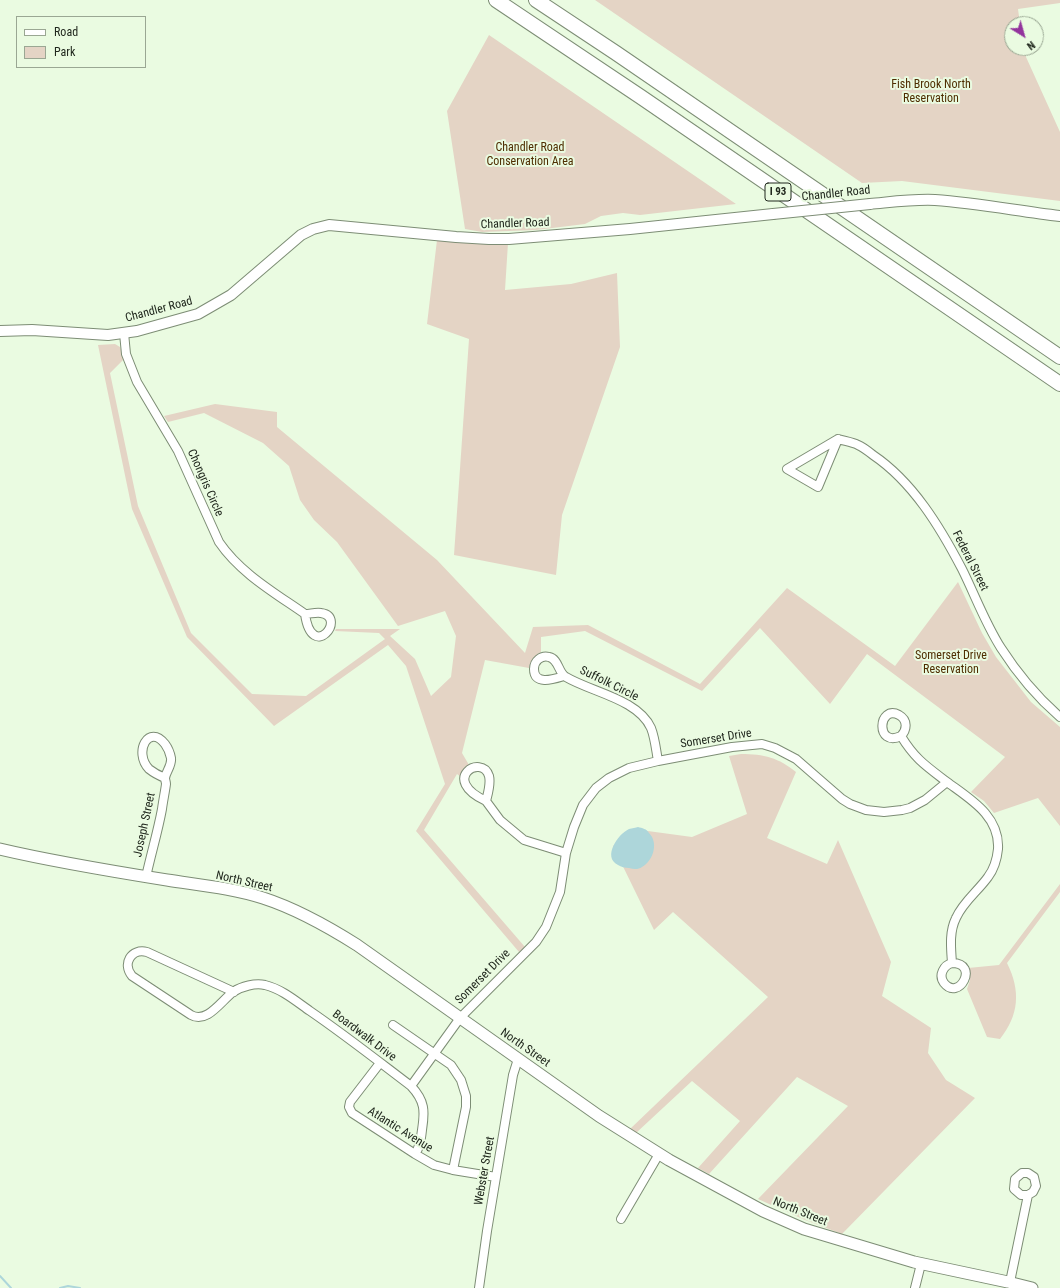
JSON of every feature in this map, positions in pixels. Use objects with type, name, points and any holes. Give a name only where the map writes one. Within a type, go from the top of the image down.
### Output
[{"type":"highway","name":"I 93","points":[[496,0],[1060,384]]},
{"type":"highway","name":"I 93","points":[[536,0],[1060,357]]},
{"type":"main road","name":"North Street","points":[[0,849],[33,857],[247,893],[287,907],[319,922],[357,945],[600,1116],[659,1154],[763,1211],[804,1229],[921,1264],[1010,1282],[1032,1288]]},
{"type":"street","name":"Chandler Road","points":[[0,331],[32,330],[108,335],[137,331],[192,316],[231,295],[301,235],[321,226],[344,226],[489,239],[509,239],[630,229],[913,200],[933,200],[981,205],[1060,216]]},
{"type":"street","name":"Chongris Circle","points":[[124,333],[126,354],[137,382],[178,451],[222,547],[233,561],[242,569],[305,614]]},
{"type":"street","points":[[838,439],[818,487],[787,469],[799,461],[838,439]]},
{"type":"street","name":"Federal Street","points":[[838,439],[859,445],[878,458],[895,472],[917,498],[940,530],[962,569],[990,629],[1001,648],[1029,686],[1060,717]]},
{"type":"street","name":"Suffolk Circle","points":[[564,676],[633,707],[641,714],[647,720],[651,728],[658,761]]},
{"type":"street","name":"Joseph Street","points":[[146,877],[162,809],[165,778],[171,763],[168,748],[159,738],[154,736],[143,745],[143,758],[149,769],[165,778]]},
{"type":"street","points":[[901,736],[909,749],[920,761],[975,803],[988,815],[995,830],[998,846],[995,863],[992,870],[988,878],[963,907],[955,919],[951,938],[952,963]]},
{"type":"street","name":"Somerset Drive","points":[[411,1086],[460,1018],[536,942],[546,927],[560,892],[566,852],[583,805],[596,788],[609,778],[629,768],[658,761],[732,747],[762,744],[775,748],[796,759],[850,804],[875,812],[893,812],[914,806],[934,794],[947,782]]},
{"type":"street","points":[[486,801],[500,820],[524,840],[566,852]]},
{"type":"street","name":"Boardwalk Drive","points":[[234,992],[144,951],[138,951],[133,954],[127,963],[132,976],[191,1015],[198,1017],[209,1014],[234,992],[245,987],[258,985],[264,985],[276,989],[314,1014],[380,1062],[418,1093],[424,1115],[420,1144],[415,1154]]},
{"type":"street","points":[[393,1025],[455,1070],[461,1080],[466,1096],[466,1107],[453,1170]]},
{"type":"street","name":"Webster Street","points":[[478,1288],[513,1075],[518,1059]]},
{"type":"street","name":"Atlantic Avenue","points":[[380,1062],[350,1102],[349,1110],[353,1114],[434,1165],[453,1170],[496,1177]]},
{"type":"street","points":[[621,1219],[659,1154]]},
{"type":"street","points":[[1010,1282],[1028,1195]]},
{"type":"street","points":[[915,1288],[921,1264]]},
{"type":"green space","name":"Fish Brook North Reservation","points":[[595,0],[1060,0],[1060,3],[1018,9],[1019,16],[1004,16],[1004,56],[1026,56],[1060,132],[1060,201],[902,181],[862,183]]},
{"type":"green space","name":"Chandler Road Conservation Area","points":[[489,35],[736,204],[640,215],[623,213],[601,216],[585,224],[536,230],[482,232],[465,229],[447,111]]},
{"type":"green space","points":[[437,240],[508,243],[505,290],[571,284],[617,273],[620,347],[562,515],[556,575],[454,555],[469,339],[427,324]]},
{"type":"green space","name":"Somerset Drive Reservation","points":[[115,344],[120,347],[124,359],[110,373],[138,506],[191,633],[252,694],[306,696],[385,639],[379,633],[335,631],[336,629],[400,629],[390,636],[415,659],[431,696],[451,677],[456,636],[445,611],[398,626],[337,542],[314,520],[300,500],[289,466],[263,443],[204,413],[168,422],[164,416],[215,404],[277,412],[277,427],[437,560],[525,653],[533,627],[588,625],[700,684],[787,588],[895,666],[958,582],[982,633],[996,657],[1031,702],[1060,727],[1060,826],[1038,798],[994,813],[984,801],[971,792],[1005,757],[867,654],[830,704],[760,628],[702,691],[585,631],[541,637],[541,652],[533,658],[529,668],[485,660],[462,753],[469,765],[464,770],[461,777],[457,774],[424,830],[525,947],[519,952],[416,831],[445,784],[406,666],[388,645],[274,726],[187,637],[132,509],[98,345]]},
{"type":"green space","points":[[741,754],[771,758],[783,763],[796,772],[767,838],[827,864],[838,840],[891,962],[882,996],[931,1028],[928,1053],[946,1080],[975,1098],[842,1234],[805,1220],[758,1199],[848,1106],[797,1077],[709,1174],[698,1168],[740,1121],[692,1081],[636,1133],[630,1129],[768,997],[673,912],[654,930],[613,846],[633,829],[692,837],[747,814],[729,756]]},
{"type":"green space","points":[[1060,884],[1060,892],[1007,963],[1016,993],[1016,1002],[1011,1021],[1000,1039],[987,1037],[967,989],[970,980],[968,968],[999,965]]},
{"type":"water","points":[[638,827],[647,831],[652,837],[654,847],[652,856],[646,864],[639,869],[625,868],[613,861],[611,857],[613,846],[616,840],[625,832],[629,829]]},
{"type":"waterway","points":[[0,1276],[11,1288]]},
{"type":"waterway","points":[[60,1288],[68,1286],[80,1288]]}]
